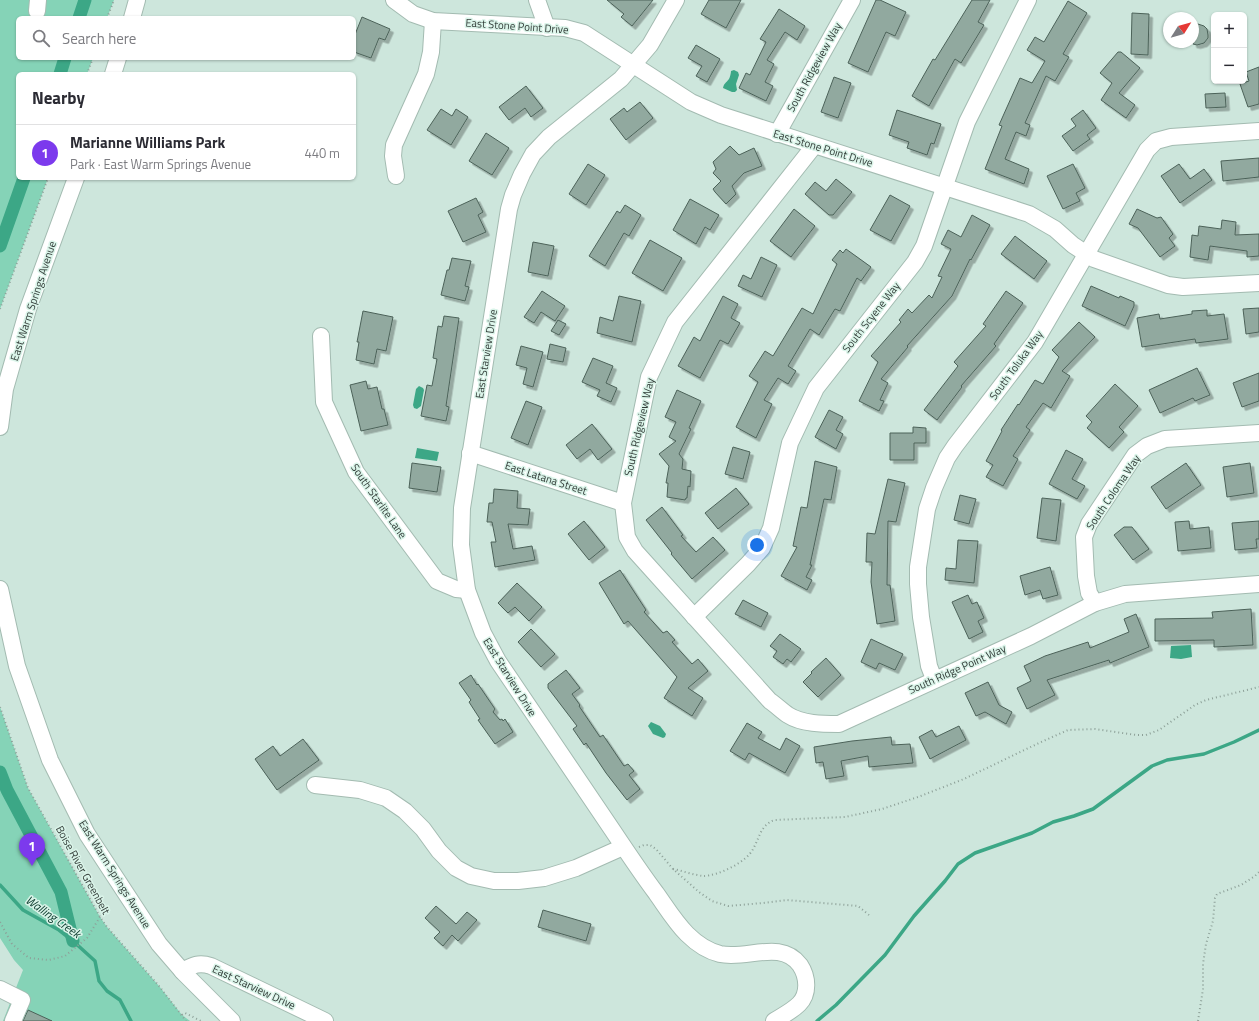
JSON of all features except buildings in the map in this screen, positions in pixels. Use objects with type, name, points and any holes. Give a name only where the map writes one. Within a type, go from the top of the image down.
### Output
[{"type":"street","points":[[133,16],[137,0]]},
{"type":"street","name":"East Stone Point Drive","points":[[394,0],[413,14],[433,21],[565,28],[584,33],[691,102],[721,115],[1029,214],[1054,229],[1072,245],[1094,259],[1168,284],[1183,287],[1259,283]]},
{"type":"street","points":[[537,0],[548,28]]},
{"type":"street","name":"East Starview Drive","points":[[676,0],[650,45],[621,79],[532,154],[513,195],[509,209],[470,453],[462,508],[461,545],[467,590],[483,633],[498,660],[625,850],[687,934],[704,948],[720,954],[733,955],[776,951],[785,953],[797,961],[802,967],[806,977],[807,987],[804,997],[793,1009],[774,1021]]},
{"type":"street","name":"South Ridgeview Way","points":[[777,134],[852,0]]},
{"type":"street","name":"South Scyene Way","points":[[694,617],[748,564],[762,548],[771,528],[790,443],[816,388],[915,262],[924,246],[967,122],[1028,0]]},
{"type":"street","points":[[396,176],[393,156],[394,146],[426,74],[431,52],[433,21]]},
{"type":"street","points":[[114,72],[117,60]]},
{"type":"street","name":"South Toluka Way","points":[[934,679],[929,666],[921,617],[918,567],[927,508],[947,458],[1035,342],[1147,150],[1156,141],[1171,137],[1259,131]]},
{"type":"street","name":"South Ridgeview Way","points":[[694,617],[635,551],[627,537],[623,503],[649,377],[675,322],[814,146]]},
{"type":"street","name":"East Warm Springs Avenue","points":[[0,427],[5,389],[28,309],[75,180]]},
{"type":"street","name":"South Starlite Lane","points":[[321,336],[324,402],[356,472],[437,581],[456,590],[467,590]]},
{"type":"street","name":"South Coloma Way","points":[[1095,604],[1089,593],[1086,576],[1084,537],[1089,524],[1135,456],[1147,446],[1166,440],[1259,434]]},
{"type":"street","name":"East Latana Street","points":[[470,453],[623,503]]},
{"type":"street","name":"South Ridge Point Way","points":[[694,617],[770,701],[789,716],[806,722],[839,724],[934,679],[1031,636],[1095,604],[1125,594],[1259,584]]},
{"type":"street","name":"East Warm Springs Avenue","points":[[0,589],[17,666],[50,760],[87,834],[159,944],[232,1021]]},
{"type":"street","points":[[314,785],[360,790],[386,798],[405,811],[423,829],[456,868],[471,876],[502,881],[544,878],[625,850]]},
{"type":"street","name":"East Starview Drive","points":[[182,970],[199,963],[211,966],[325,1021]]},
{"type":"street","points":[[0,989],[22,1000],[12,1021]]},
{"type":"path","points":[[108,16],[114,0]]},
{"type":"path","points":[[88,72],[92,60]]},
{"type":"path","points":[[0,309],[47,180]]},
{"type":"path","points":[[673,868],[703,876],[718,873],[748,857],[753,850],[763,827],[774,820],[845,817],[882,809],[964,779],[1068,730],[1095,728],[1136,735],[1146,735],[1159,730],[1195,705],[1206,700],[1259,687]]},
{"type":"path","name":"Boise River Greenbelt","points":[[0,707],[28,788],[100,917],[159,986],[186,1021]]},
{"type":"path","points":[[625,850],[650,845],[656,849],[673,868],[699,892],[712,901],[728,906],[763,904],[787,900],[858,906],[869,915]]},
{"type":"path","points":[[1198,1021],[1203,989],[1206,944],[1212,921],[1215,898],[1217,894],[1241,885],[1259,872]]},
{"type":"path","points":[[0,922],[12,944],[29,958],[49,960],[65,956],[87,938],[100,917]]},
{"type":"path","points":[[182,1015],[187,1013],[201,1021]]},
{"type":"shaded area","points":[[0,0],[114,0],[108,16],[16,16],[16,60],[92,60],[88,72],[16,72],[16,180],[47,180],[0,309]]},
{"type":"shaded area","points":[[734,70],[738,72],[739,75],[736,84],[737,90],[732,92],[723,88],[729,79],[731,71]]},
{"type":"shaded area","points":[[419,386],[424,390],[421,406],[417,409],[414,408],[413,405],[416,389]]},
{"type":"shaded area","points":[[417,448],[439,452],[437,461],[415,458]]},
{"type":"shaded area","points":[[1191,645],[1192,657],[1181,659],[1170,658],[1171,646]]},
{"type":"shaded area","points":[[0,707],[28,788],[100,917],[182,1015],[190,1021],[3,1021],[23,970],[14,960],[0,938]]},
{"type":"shaded area","points":[[651,722],[660,726],[666,734],[665,737],[663,738],[653,734],[648,726]]},
{"type":"waterway","points":[[80,16],[85,0]]},
{"type":"waterway","points":[[61,72],[64,60]]},
{"type":"waterway","points":[[0,246],[23,180]]},
{"type":"waterway","points":[[817,1021],[836,1005],[885,955],[914,916],[958,864],[975,853],[1032,833],[1053,822],[1093,809],[1152,766],[1167,760],[1204,754],[1259,730]]},
{"type":"waterway","points":[[0,772],[7,790],[61,892],[73,941]]},
{"type":"waterway","name":"Walling Creek","points":[[0,885],[23,910],[59,930],[95,961],[99,981],[107,991],[120,1000],[131,1021]]},
{"type":"place","name":"Marianne Williams Park","points":[[32,866]]}]
